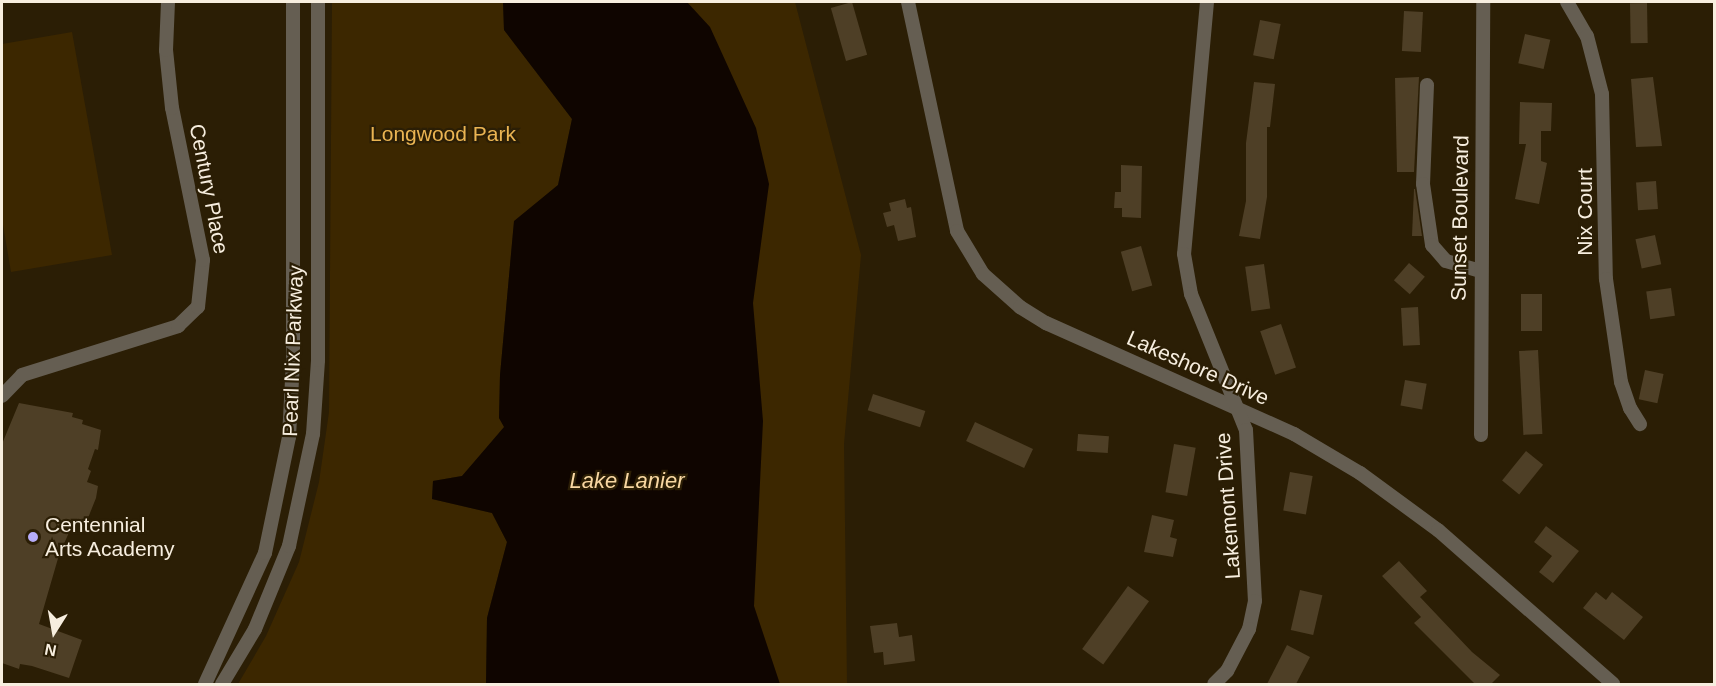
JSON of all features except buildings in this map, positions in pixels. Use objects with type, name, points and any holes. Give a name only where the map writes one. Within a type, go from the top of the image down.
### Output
[{"type":"street","name":"Century Place","points":[[2,396],[22,375],[178,326],[198,307],[203,260],[172,108],[166,50],[168,2]]},
{"type":"street","name":"Pearl Nix Parkway","points":[[205,684],[265,553],[289,437],[293,360],[293,2]]},
{"type":"street","name":"Pearl Nix Parkway","points":[[222,684],[255,629],[285,555],[313,434],[318,360],[318,2]]},
{"type":"street","name":"Lakeshore Drive","points":[[908,2],[957,231],[983,274],[1020,307],[1046,322],[1294,434],[1360,473],[1430,524],[1613,684]]},
{"type":"street","name":"Lakemont Drive","points":[[1207,2],[1184,254],[1191,294],[1240,409],[1246,430],[1256,601],[1249,629],[1227,670],[1214,684]]},
{"type":"street","name":"Sunset Boulevard","points":[[1480,435],[1483,2]]},
{"type":"street","name":"Nix Court","points":[[1567,2],[1587,36],[1602,94],[1606,279],[1621,382],[1630,408],[1640,424]]},
{"type":"street","points":[[1427,85],[1423,184],[1432,245],[1446,261],[1480,271]]},
{"type":"green space","name":"Longwood Park","points":[[332,2],[503,2],[504,30],[572,119],[558,185],[514,222],[500,375],[499,418],[505,427],[462,476],[433,481],[432,499],[492,513],[507,542],[487,618],[486,684],[238,684],[266,636],[299,562],[319,482],[329,412]]},
{"type":"green space","points":[[682,2],[795,2],[861,255],[844,444],[847,684],[759,684]]},
{"type":"green space","points":[[72,32],[112,255],[11,272],[2,219],[2,44]]},
{"type":"water","name":"Lake Lanier","points":[[503,2],[687,2],[710,27],[756,128],[769,184],[753,303],[763,421],[754,606],[780,684],[486,684],[487,618],[507,542],[492,513],[432,499],[433,481],[462,476],[504,427],[499,418],[500,375],[514,221],[558,185],[572,119],[504,30]]},
{"type":"place","name":"Centennial Arts Academy","points":[[33,537]]}]
